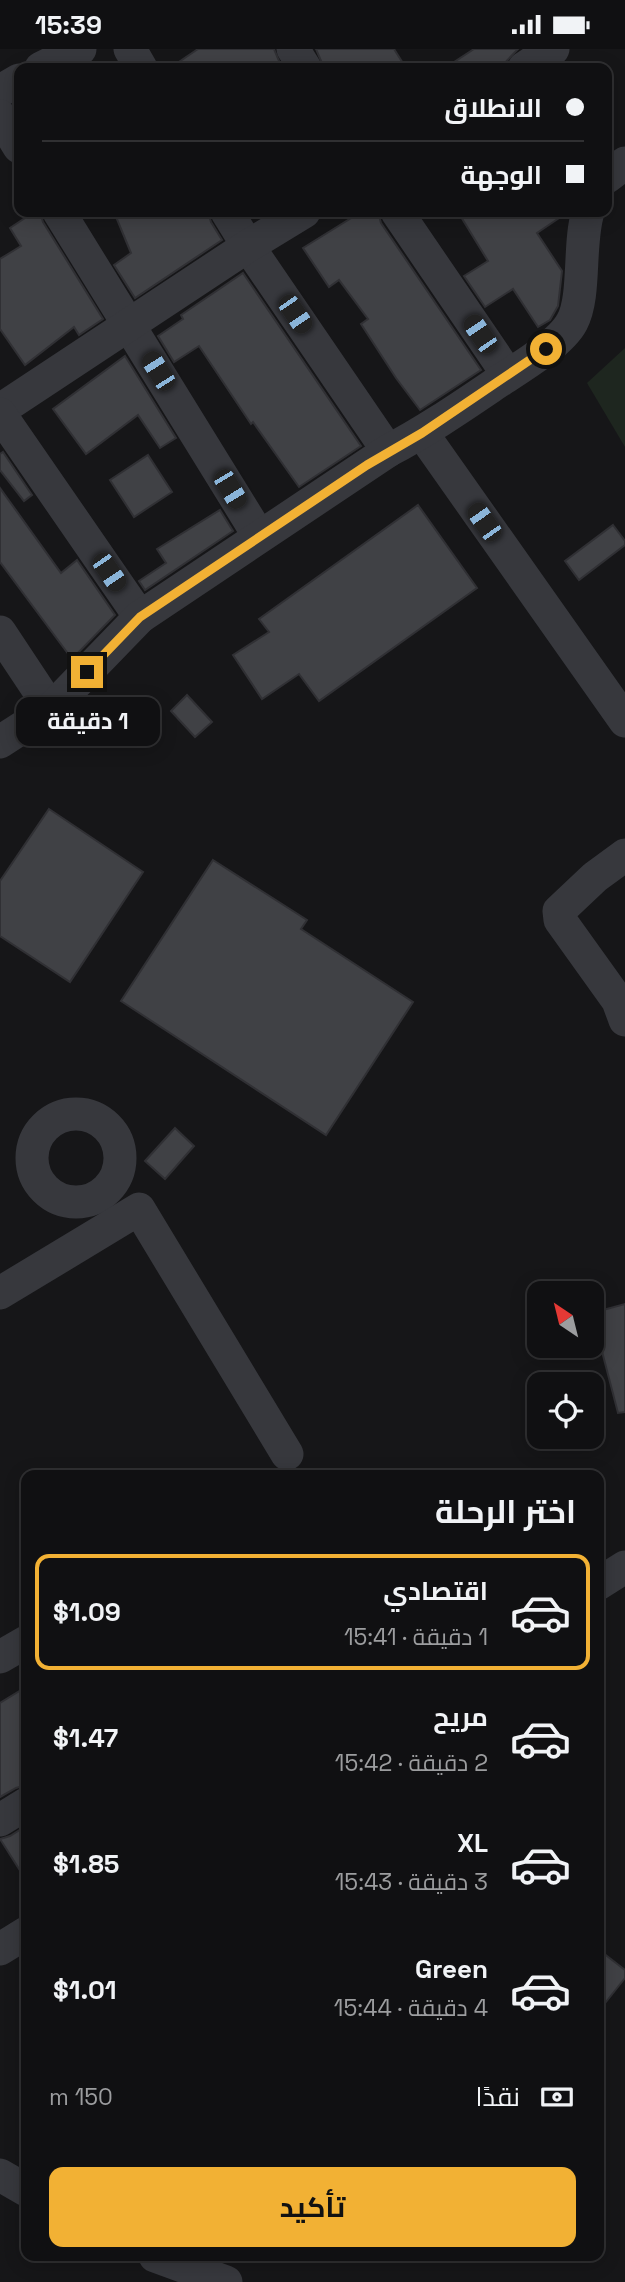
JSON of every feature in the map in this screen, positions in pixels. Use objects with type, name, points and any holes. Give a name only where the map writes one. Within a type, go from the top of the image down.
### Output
[{"type":"street","points":[[51,63],[80,49]]},
{"type":"street","points":[[532,63],[553,49]]},
{"type":"street","points":[[0,116],[14,139]]},
{"type":"street","points":[[63,217],[259,536]]},
{"type":"street","points":[[231,217],[388,451]]},
{"type":"street","points":[[140,617],[0,412],[296,217]]},
{"type":"street","points":[[400,217],[508,375]]},
{"type":"street","points":[[0,742],[51,709],[140,617],[546,349],[572,323],[579,296],[583,229],[587,217]]},
{"type":"street","points":[[422,433],[625,721]]},
{"type":"street","points":[[0,632],[51,709]]},
{"type":"street","points":[[625,855],[595,877],[559,911],[560,920],[618,1001],[625,1020]]},
{"type":"street","points":[[0,1293],[110,1209],[139,1209],[287,1454]]},
{"type":"street","points":[[604,1580],[625,1567]]},
{"type":"street","points":[[0,1657],[21,1644]]},
{"type":"street","points":[[0,1820],[21,1807]]},
{"type":"street","points":[[0,1949],[21,1936]]},
{"type":"street","points":[[0,2175],[21,2187]]},
{"type":"street","points":[[169,2261],[226,2282]]},
{"type":"shaded area","points":[[625,348],[625,447],[587,383]]},
{"type":"building","points":[[198,49],[274,49],[280,63],[177,63]]},
{"type":"building","points":[[316,49],[394,49],[403,63],[322,63]]},
{"type":"building","points":[[474,49],[518,49],[505,63],[453,63]]},
{"type":"building","points":[[26,217],[42,217],[103,319],[79,335],[74,327],[25,365],[0,329],[0,259],[21,246],[10,228]]},
{"type":"building","points":[[116,217],[210,217],[222,240],[135,298],[114,265],[131,253]]},
{"type":"building","points":[[353,217],[379,217],[481,370],[420,410],[361,324],[368,319],[339,280],[329,287],[303,248]]},
{"type":"building","points":[[461,217],[561,217],[537,233],[562,271],[558,306],[550,320],[538,327],[513,289],[485,307],[464,276],[488,261]]},
{"type":"building","points":[[243,273],[361,446],[299,487],[253,422],[251,424],[199,346],[174,362],[158,336],[183,319],[181,315]]},
{"type":"building","points":[[125,356],[176,438],[160,448],[138,415],[86,454],[53,409]]},
{"type":"building","points":[[3,452],[32,495],[24,501],[0,470],[0,454]]},
{"type":"building","points":[[148,455],[172,492],[134,517],[110,480]]},
{"type":"building","points":[[0,488],[61,573],[77,560],[115,615],[72,659],[0,562]]},
{"type":"building","points":[[418,505],[477,588],[319,701],[299,674],[262,699],[233,655],[269,632],[259,619]]},
{"type":"building","points":[[220,510],[233,531],[145,590],[139,581],[166,563],[157,549]]},
{"type":"building","points":[[613,525],[625,545],[579,580],[565,561]]},
{"type":"building","points":[[187,695],[212,722],[195,737],[171,711]]},
{"type":"building","points":[[49,809],[143,872],[70,982],[0,936],[0,881]]},
{"type":"building","points":[[213,860],[307,920],[301,929],[413,1002],[326,1135],[121,1001]]},
{"type":"building","points":[[175,1128],[194,1146],[165,1179],[145,1161]]},
{"type":"building","points":[[625,1304],[625,1412],[618,1413],[604,1358],[604,1310]]},
{"type":"building","points":[[21,1690],[21,1786],[0,1797],[0,1703]]},
{"type":"building","points":[[21,1829],[21,1872],[0,1839]]},
{"type":"building","points":[[604,1954],[625,1970],[625,1978],[604,2004]]},
{"type":"route","points":[[87,672],[140,617],[546,349]]}]
